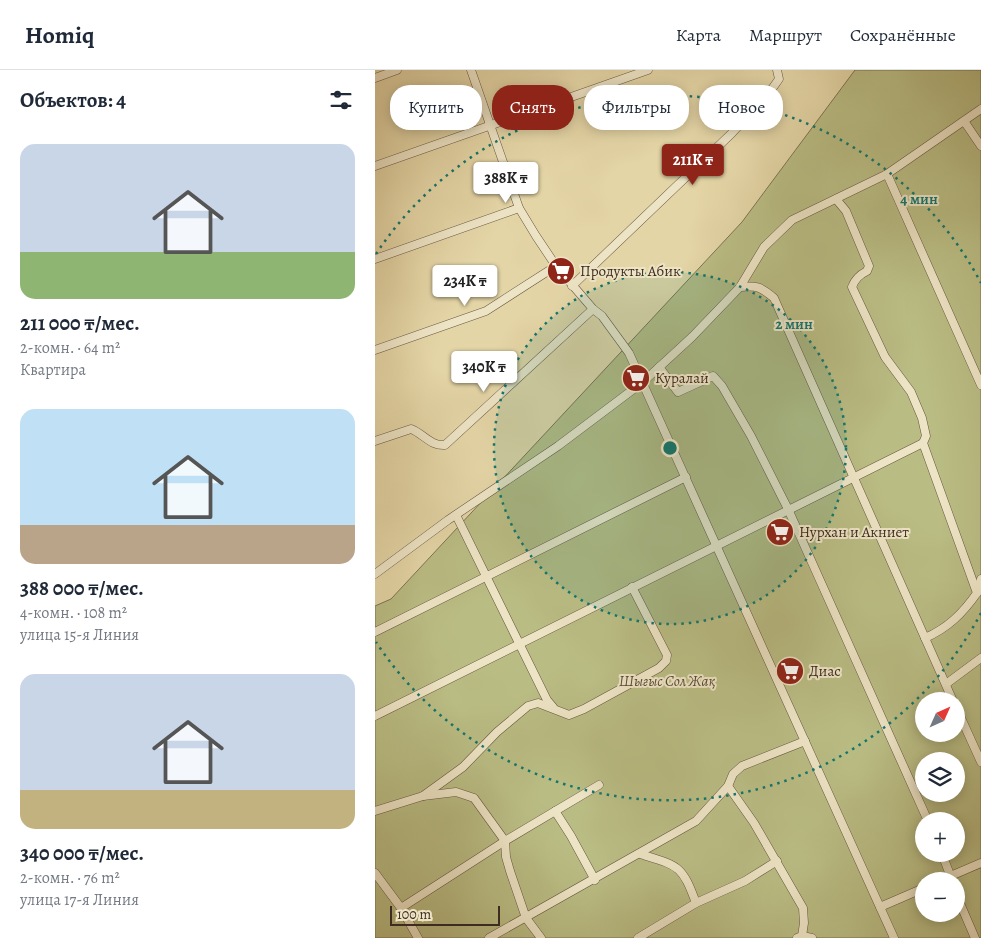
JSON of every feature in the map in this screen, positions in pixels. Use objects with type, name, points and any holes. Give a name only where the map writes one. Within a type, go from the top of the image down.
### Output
[{"type":"street","points":[[375,78],[397,70]]},
{"type":"street","points":[[471,70],[519,208],[555,266],[593,309],[602,316],[629,353],[893,938]]},
{"type":"street","points":[[375,166],[648,70]]},
{"type":"street","points":[[573,286],[732,133],[769,93],[779,79],[777,70]]},
{"type":"street","points":[[375,574],[456,515],[558,446],[643,382],[692,337],[740,287],[764,247],[792,220],[887,174],[981,109]]},
{"type":"street","points":[[963,121],[981,146]]},
{"type":"street","points":[[887,174],[981,385]]},
{"type":"street","points":[[375,716],[923,443],[926,436],[922,418],[911,392],[885,357],[852,287],[854,281],[867,271],[869,266],[845,210],[836,199]]},
{"type":"street","points":[[375,259],[519,208]]},
{"type":"street","points":[[375,350],[486,311],[555,266]]},
{"type":"street","points":[[740,287],[752,286],[763,288],[774,298],[949,692]]},
{"type":"street","points":[[375,442],[411,429],[420,433],[433,444],[445,445],[593,309]]},
{"type":"street","points":[[659,367],[678,392],[713,376],[722,386],[751,436],[788,509],[924,812]]},
{"type":"street","points":[[923,443],[977,593]]},
{"type":"street","points":[[375,632],[686,477]]},
{"type":"street","points":[[456,515],[547,700],[555,708]]},
{"type":"street","points":[[925,638],[951,624],[977,593],[981,579]]},
{"type":"street","points":[[423,796],[463,767],[497,732],[528,706],[538,703],[569,715],[584,709],[659,668],[666,661],[667,655],[632,587]]},
{"type":"street","points":[[945,684],[981,658]]},
{"type":"street","points":[[965,727],[981,762]]},
{"type":"street","points":[[489,938],[595,880],[696,821],[729,786],[733,774],[742,766],[805,740]]},
{"type":"street","points":[[401,908],[505,840],[599,785]]},
{"type":"street","points":[[729,786],[777,861],[803,908],[804,923],[800,937],[812,938]]},
{"type":"street","points":[[375,811],[423,796],[456,792],[474,798],[505,840],[506,856],[510,871],[526,918],[541,938]]},
{"type":"street","points":[[555,811],[595,880]]},
{"type":"street","points":[[640,854],[668,862],[679,869],[687,880],[696,904]]},
{"type":"street","points":[[638,938],[696,904],[745,880],[777,861]]},
{"type":"street","points":[[964,872],[981,863]]},
{"type":"street","points":[[375,873],[401,908],[418,938]]},
{"type":"street","points":[[880,907],[915,892]]},
{"type":"street","points":[[965,915],[975,938]]},
{"type":"green space","name":"Шығыс Сол Жақ","points":[[855,70],[981,70],[981,938],[375,938],[375,606],[391,599],[742,222]]},
{"type":"place","name":"Продукты Абик","points":[[561,271]]},
{"type":"place","name":"Куралай","points":[[636,378]]},
{"type":"place","name":"Нурхан и Акниет","points":[[780,532]]},
{"type":"place","name":"Диас","points":[[790,671]]}]
